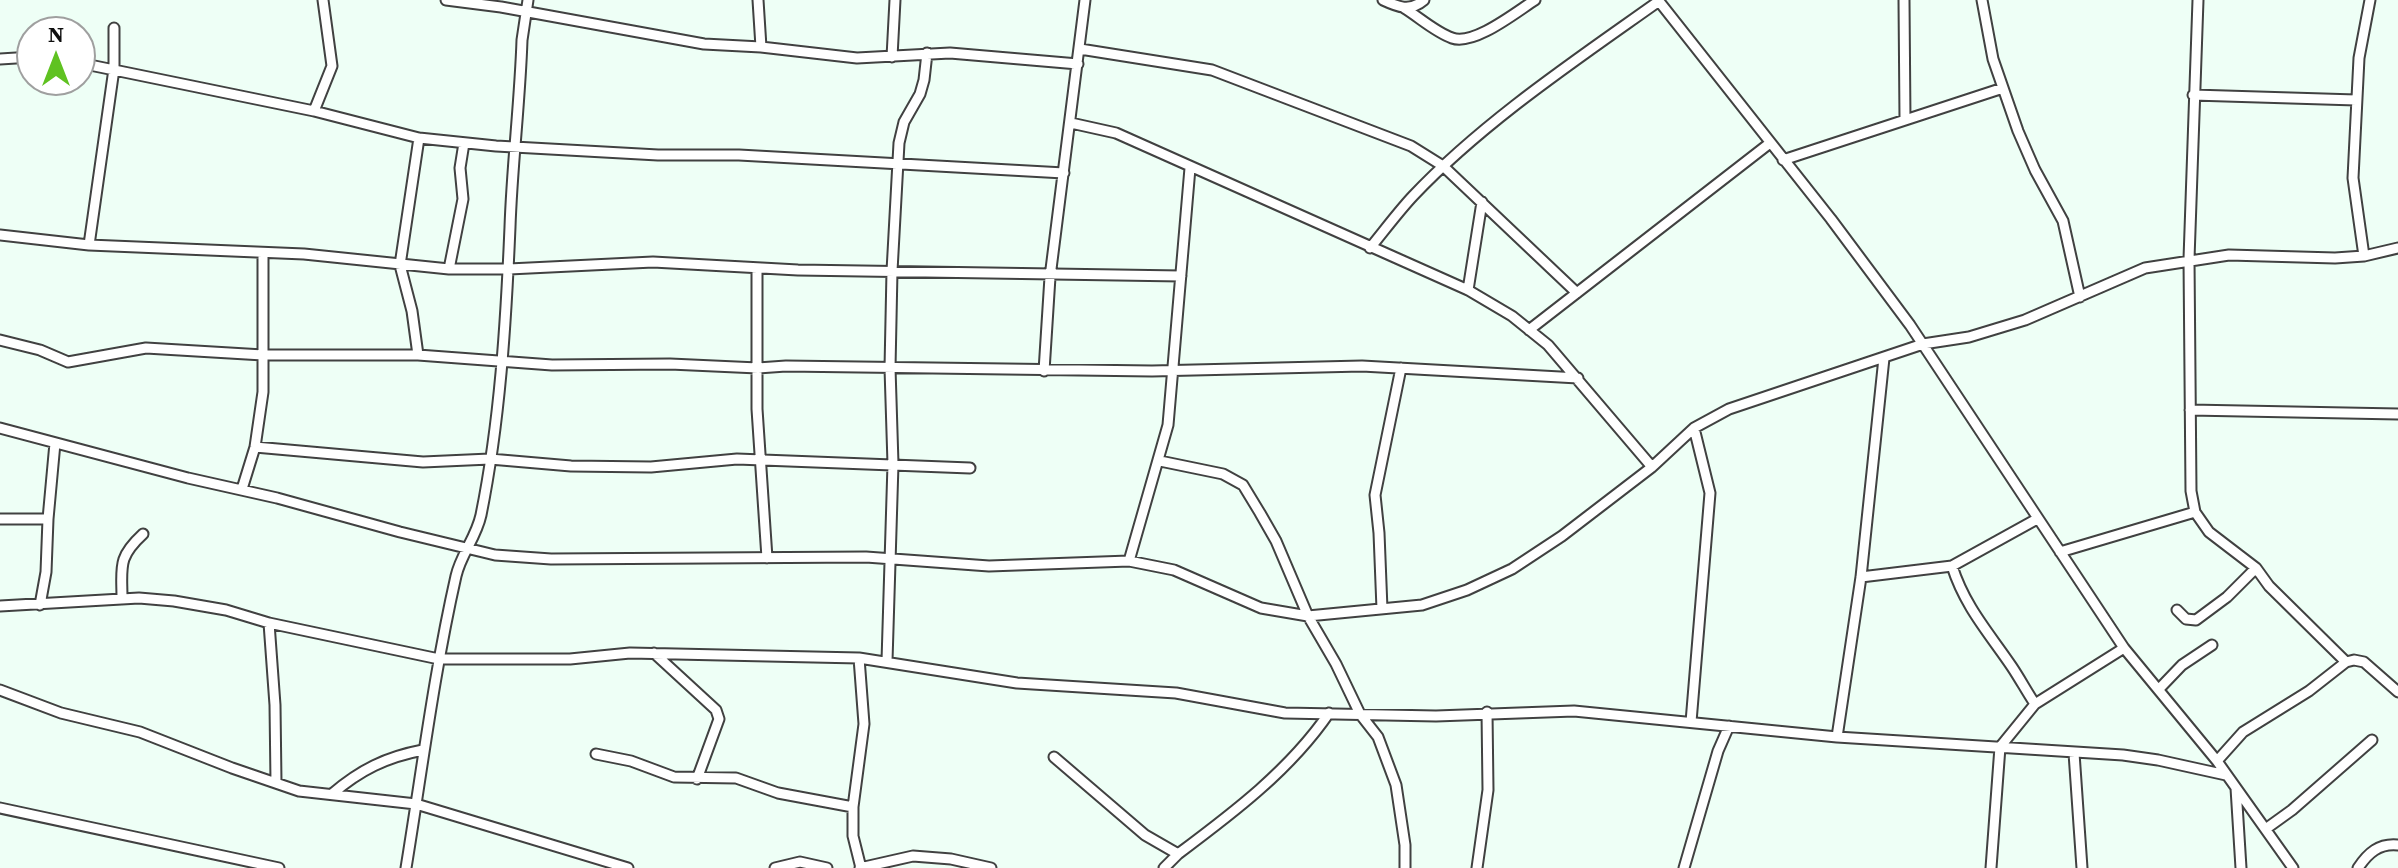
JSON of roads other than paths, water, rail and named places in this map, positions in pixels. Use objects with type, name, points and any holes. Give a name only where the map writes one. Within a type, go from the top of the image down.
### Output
[{"type":"street","points":[[314,111],[332,66],[323,0]]},
{"type":"street","points":[[446,0],[528,6],[704,44],[857,58],[927,53],[1078,64]]},
{"type":"street","points":[[758,0],[761,47]]},
{"type":"street","points":[[892,57],[895,0]]},
{"type":"street","points":[[1044,371],[1050,275],[1085,0]]},
{"type":"street","points":[[1383,0],[1404,8],[1452,38],[1461,39],[1474,37],[1535,0]]},
{"type":"street","points":[[1404,8],[1424,0]]},
{"type":"street","points":[[1370,248],[1411,198],[1443,166],[1563,69],[1659,0],[1923,344],[2124,648],[2217,761],[2293,868]]},
{"type":"street","points":[[1904,0],[1905,119]]},
{"type":"street","points":[[1982,0],[1993,59],[2031,162],[2063,221],[2080,297]]},
{"type":"street","points":[[2198,0],[2189,259],[2191,491],[2195,512],[2209,532],[2256,568],[2269,586],[2346,662]]},
{"type":"street","points":[[2364,256],[2353,178],[2359,58],[2370,0]]},
{"type":"street","points":[[406,868],[439,659],[457,572],[481,516],[490,459],[509,269],[522,40],[528,6]]},
{"type":"street","points":[[89,245],[114,69],[114,28]]},
{"type":"street","points":[[1080,49],[1212,70],[1411,146],[1443,166],[1577,293]]},
{"type":"street","points":[[887,661],[893,464],[890,368],[892,271],[898,164],[904,122],[920,94],[927,53]]},
{"type":"street","points":[[96,66],[314,111],[419,138],[464,143],[1064,173]]},
{"type":"street","points":[[1783,160],[2003,88]]},
{"type":"street","points":[[2193,95],[2356,100]]},
{"type":"street","points":[[1071,123],[1116,133],[1468,290],[1512,316],[1548,345],[1652,467]]},
{"type":"street","points":[[418,355],[412,311],[400,265],[419,138]]},
{"type":"street","points":[[449,269],[463,199],[460,168],[464,143]]},
{"type":"street","points":[[1529,330],[1770,143]]},
{"type":"street","points":[[1129,561],[1168,425],[1190,168]]},
{"type":"street","points":[[1468,290],[1482,202]]},
{"type":"street","points":[[0,235],[89,245],[304,254],[449,269],[653,262],[757,268],[1181,276]]},
{"type":"street","points":[[0,428],[495,555],[551,559],[891,558],[989,566],[1129,561],[1174,570],[1261,608],[1308,616],[1444,600],[1512,569],[1562,536],[1652,467],[1694,428],[1729,409],[1923,344],[1969,337],[2025,320],[2145,268],[2189,259],[2255,254],[2335,258],[2364,256],[2398,248]]},
{"type":"street","points":[[242,489],[255,447],[263,392],[263,254]]},
{"type":"street","points":[[757,268],[757,409],[767,558]]},
{"type":"street","points":[[0,340],[40,350],[68,362],[146,348],[263,355],[418,355],[501,362],[758,368],[1173,371],[1362,366],[1578,378]]},
{"type":"street","points":[[1837,737],[1861,577],[1884,358]]},
{"type":"street","points":[[1382,609],[1375,495],[1401,368]]},
{"type":"street","points":[[2190,410],[2398,414]]},
{"type":"street","points":[[1691,722],[1710,493],[1694,428]]},
{"type":"street","points":[[40,605],[46,572],[55,443]]},
{"type":"street","points":[[255,447],[423,462],[490,459],[571,466],[651,467],[737,459],[803,464],[970,468]]},
{"type":"street","points":[[1160,461],[1223,474],[1243,485],[1276,541],[1308,616],[1360,714],[1378,737],[1396,785],[1405,845],[1405,868]]},
{"type":"street","points":[[2060,552],[2195,512]]},
{"type":"street","points":[[0,519],[48,519]]},
{"type":"street","points":[[1861,577],[1952,566],[2037,519]]},
{"type":"street","points":[[122,599],[125,552],[143,534]]},
{"type":"street","points":[[1952,566],[1959,586],[1982,628],[2011,665],[2035,704]]},
{"type":"street","points":[[2177,610],[2186,619],[2196,620],[2221,603],[2256,568]]},
{"type":"street","points":[[0,606],[122,599],[174,601],[439,659],[570,659],[606,653],[859,658],[1017,683],[1160,691],[1285,713],[1436,716],[1574,711],[1837,737],[2158,760],[2226,775]]},
{"type":"street","points":[[269,623],[276,782]]},
{"type":"street","points":[[2159,689],[2182,665],[2212,645]]},
{"type":"street","points":[[1991,868],[2000,747],[2035,704],[2124,648]]},
{"type":"street","points":[[654,653],[716,710],[719,719],[697,779]]},
{"type":"street","points":[[859,658],[864,724],[853,807],[853,836],[860,868],[913,856],[951,859],[991,868]]},
{"type":"street","points":[[2217,761],[2243,732],[2296,699],[2346,662],[2364,662],[2398,692]]},
{"type":"street","points":[[0,690],[61,713],[140,732],[299,791],[416,804],[628,868]]},
{"type":"street","points":[[1477,868],[1488,790],[1487,712]]},
{"type":"street","points":[[1164,868],[1294,756],[1313,737],[1329,713]]},
{"type":"street","points":[[1684,868],[1718,751],[1729,726]]},
{"type":"street","points":[[2267,828],[2286,816],[2372,740]]},
{"type":"street","points":[[332,794],[372,765],[396,755],[423,750]]},
{"type":"street","points":[[2074,753],[2082,868]]},
{"type":"street","points":[[596,754],[631,761],[674,777],[736,778],[778,793],[853,807]]},
{"type":"street","points":[[1054,757],[1137,829],[1178,854]]},
{"type":"street","points":[[2236,788],[2241,868]]},
{"type":"street","points":[[0,808],[279,868]]},
{"type":"street","points":[[2358,868],[2375,849],[2398,845]]},
{"type":"street","points":[[220,868],[221,857]]},
{"type":"street","points":[[775,868],[800,862],[827,868]]}]
